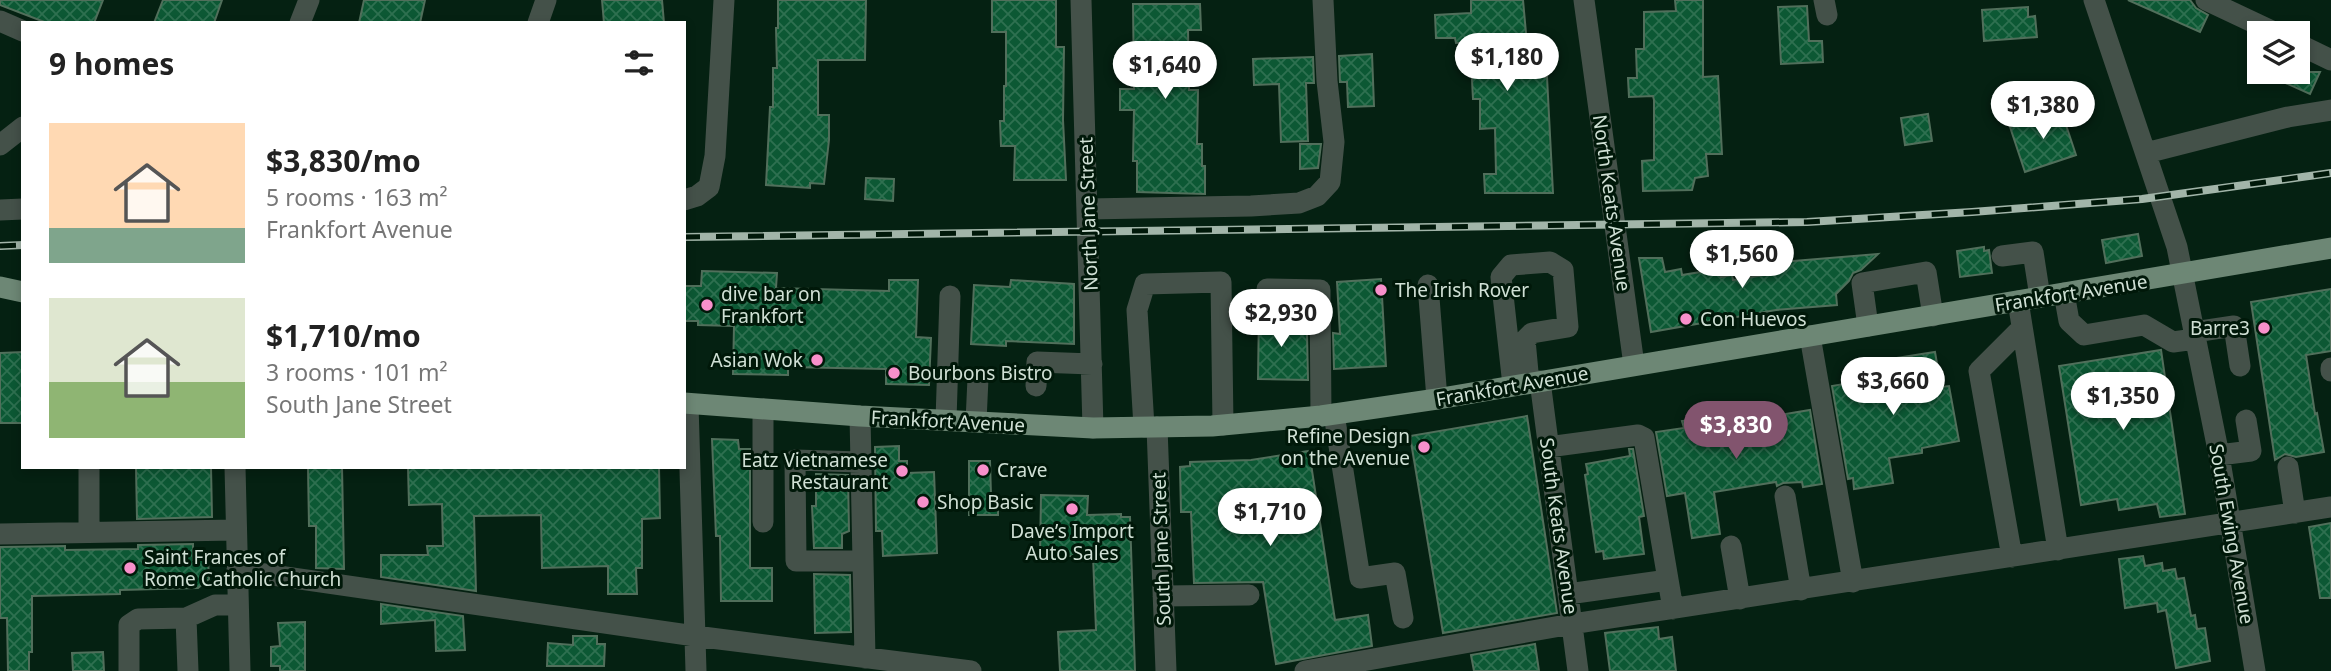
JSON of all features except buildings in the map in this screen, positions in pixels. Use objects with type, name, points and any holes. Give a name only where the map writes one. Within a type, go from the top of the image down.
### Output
[{"type":"main road","name":"Frankfort Avenue","points":[[686,404],[1093,428],[1223,425],[1327,415],[1437,399],[2331,248]]},
{"type":"main road","points":[[0,287],[21,292]]},
{"type":"street","points":[[300,21],[309,0]]},
{"type":"street","points":[[539,21],[546,0]]},
{"type":"street","points":[[694,196],[709,187],[715,156],[724,0]]},
{"type":"street","name":"North Jane Street","points":[[1081,0],[1093,428]]},
{"type":"street","points":[[1088,209],[1251,206],[1299,203],[1317,196],[1330,182],[1334,142],[1327,81],[1323,0]]},
{"type":"street","name":"North Keats Avenue","points":[[1584,0],[1634,365]]},
{"type":"street","name":"South Ewing Avenue","points":[[2094,0],[2177,247],[2219,455],[2255,671]]},
{"type":"street","points":[[2206,0],[2251,21]]},
{"type":"street","points":[[0,21],[21,30]]},
{"type":"street","points":[[2310,50],[2331,60]]},
{"type":"street","points":[[2146,153],[2288,117],[2331,110]]},
{"type":"street","points":[[0,145],[21,129]]},
{"type":"street","points":[[0,210],[21,209]]},
{"type":"street","points":[[2002,256],[2033,252],[2040,297]]},
{"type":"street","points":[[1507,328],[1532,333],[1568,327],[1563,270],[1550,262],[1511,265],[1502,277],[1507,328],[1527,383]]},
{"type":"street","points":[[1868,326],[1862,283],[1927,272],[1933,316]]},
{"type":"street","name":"South Jane Street","points":[[1166,671],[1150,427],[1137,310],[1145,284],[1221,282],[1223,425]]},
{"type":"street","points":[[1427,285],[1437,399]]},
{"type":"street","points":[[1268,289],[1320,290],[1327,415],[1360,579],[1395,573],[1403,618]]},
{"type":"street","points":[[2064,293],[2069,321],[2084,335],[2144,325],[2173,342],[2234,326],[2240,366]]},
{"type":"street","points":[[946,420],[950,296]]},
{"type":"street","points":[[2018,301],[2057,550]]},
{"type":"street","points":[[2012,558],[1979,371],[2022,328]]},
{"type":"street","points":[[1527,383],[1525,340],[1532,333]]},
{"type":"street","points":[[1810,336],[1853,582]]},
{"type":"street","points":[[1036,386],[1037,362],[1092,364]]},
{"type":"street","points":[[976,422],[978,378]]},
{"type":"street","name":"South Keats Avenue","points":[[1527,383],[1548,447],[1578,671]]},
{"type":"street","points":[[686,404],[696,671]]},
{"type":"street","points":[[763,409],[763,522]]},
{"type":"street","points":[[860,416],[865,658]]},
{"type":"street","points":[[2219,455],[2251,451],[2246,420]]},
{"type":"street","points":[[1548,447],[1637,435],[1644,438],[1673,609]]},
{"type":"street","points":[[860,462],[795,460],[796,561],[862,561]]},
{"type":"street","points":[[2288,467],[2295,513]]},
{"type":"street","points":[[89,469],[89,532]]},
{"type":"street","points":[[235,469],[240,671]]},
{"type":"street","points":[[1786,496],[1801,590]]},
{"type":"street","points":[[1305,671],[1572,624],[2331,507]]},
{"type":"street","points":[[0,534],[236,530]]},
{"type":"street","points":[[1731,546],[1740,599]]},
{"type":"street","points":[[237,570],[695,636],[971,671]]},
{"type":"street","points":[[1568,594],[1668,580]]},
{"type":"street","points":[[1163,596],[1249,595]]},
{"type":"street","points":[[129,671],[129,625],[138,619],[186,618],[215,605],[238,605]]},
{"type":"street","points":[[186,618],[188,671]]},
{"type":"railway","points":[[686,237],[1807,222],[2142,199],[2331,173]]},
{"type":"railway","points":[[0,246],[21,245]]},
{"type":"place","name":"The Irish Rover","points":[[1381,290]]},
{"type":"place","name":"dive bar on Frankfort","points":[[707,305]]},
{"type":"place","name":"Con Huevos","points":[[1686,319]]},
{"type":"place","name":"Barre3","points":[[2264,328]]},
{"type":"place","name":"Asian Wok","points":[[817,360]]},
{"type":"place","name":"Bourbons Bistro","points":[[894,373]]},
{"type":"place","name":"Refine Design on the Avenue","points":[[1424,447]]},
{"type":"place","name":"Crave","points":[[983,470]]},
{"type":"place","name":"Eatz Vietnamese Restaurant","points":[[902,471]]},
{"type":"place","name":"Shop Basic","points":[[923,502]]},
{"type":"place","name":"Dave’s Import Auto Sales","points":[[1072,509]]},
{"type":"place","name":"Saint Frances of Rome Catholic Church","points":[[130,568]]}]
